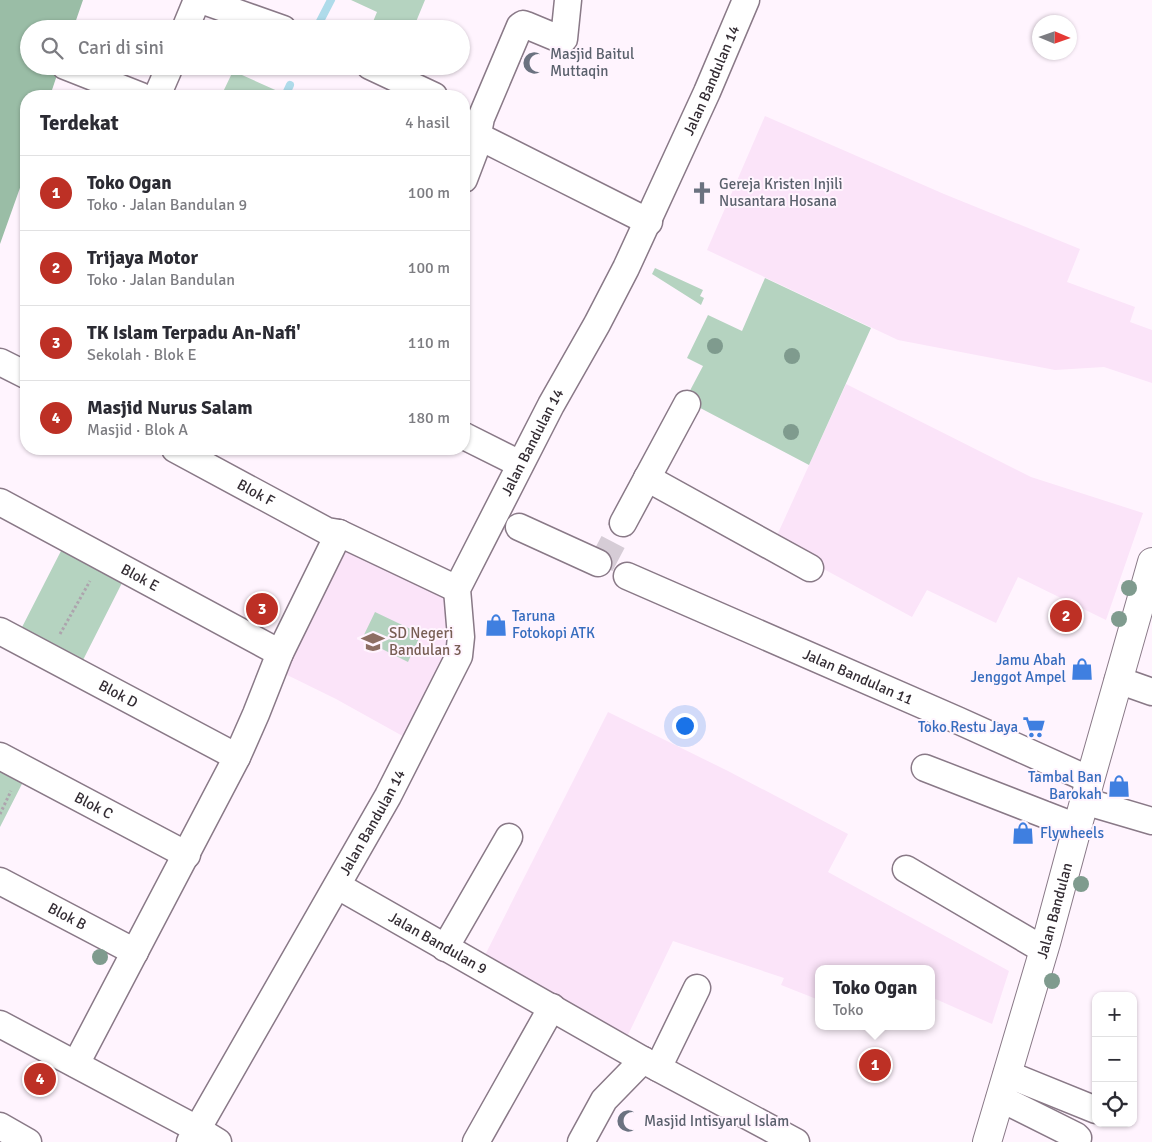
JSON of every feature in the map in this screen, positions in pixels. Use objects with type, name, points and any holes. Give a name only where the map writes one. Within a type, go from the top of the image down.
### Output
[{"type":"main road","name":"Jalan Bandulan","points":[[987,1142],[1044,950],[1152,562]]},
{"type":"street","points":[[189,20],[199,0],[257,20]]},
{"type":"street","points":[[470,148],[475,122],[520,26],[523,24],[562,40],[564,39],[568,0]]},
{"type":"street","name":"Jalan Bandulan 14","points":[[338,886],[395,784],[459,656],[461,636],[456,589],[505,521],[520,464],[597,324],[649,222],[746,0]]},
{"type":"street","points":[[88,75],[126,90]]},
{"type":"street","points":[[160,90],[166,75]]},
{"type":"street","points":[[389,75],[421,90]]},
{"type":"street","points":[[475,122],[649,222]]},
{"type":"street","points":[[0,362],[20,372]]},
{"type":"street","points":[[623,523],[687,404]]},
{"type":"street","points":[[470,439],[520,464]]},
{"type":"street","name":"Blok F","points":[[186,455],[327,531],[340,533],[456,589]]},
{"type":"street","points":[[647,478],[810,568]]},
{"type":"street","name":"Blok E","points":[[0,502],[280,653]]},
{"type":"street","points":[[505,521],[598,563]]},
{"type":"street","points":[[76,1064],[237,757],[280,653],[340,533]]},
{"type":"street","name":"Jalan Bandulan 11","points":[[627,576],[948,716],[1087,791],[1152,821]]},
{"type":"street","name":"Blok D","points":[[0,631],[237,757]]},
{"type":"street","points":[[1118,680],[1152,692]]},
{"type":"street","name":"Blok C","points":[[0,756],[187,855]]},
{"type":"street","points":[[925,768],[1077,827]]},
{"type":"street","points":[[445,948],[509,837]]},
{"type":"street","points":[[906,869],[1044,950]]},
{"type":"street","name":"Blok B","points":[[0,881],[135,952]]},
{"type":"street","points":[[0,1024],[76,1064],[202,1138],[338,886]]},
{"type":"street","name":"Jalan Bandulan 9","points":[[338,886],[651,1064],[796,1142]]},
{"type":"street","points":[[581,1142],[604,1100],[651,1064],[697,988]]},
{"type":"street","points":[[476,1142],[552,1007]]},
{"type":"street","points":[[1004,1086],[1092,1109]]},
{"type":"street","points":[[1004,1086],[1076,1136],[1078,1138],[1077,1142]]},
{"type":"street","points":[[0,1126],[28,1142]]},
{"type":"path","points":[[56,636],[60,634],[103,559]]},
{"type":"shaded area","points":[[765,116],[944,194],[1080,249],[1067,282],[1135,307],[1130,322],[1152,330],[1152,383],[1104,367],[1055,370],[898,340],[707,250]]},
{"type":"shaded area","points":[[846,384],[1031,477],[1143,513],[1106,620],[1018,577],[996,623],[927,590],[912,617],[774,542]]},
{"type":"shaded area","name":"SD Negeri Bandulan 3","points":[[344,543],[448,593],[454,636],[408,739],[336,699],[279,671]]},
{"type":"shaded area","points":[[608,712],[728,771],[848,834],[828,872],[1009,971],[992,1024],[935,999],[935,965],[815,965],[815,998],[781,985],[784,978],[673,941],[626,1039],[482,961]]},
{"type":"green space","points":[[0,0],[83,0],[76,20],[20,20],[20,75],[57,75],[52,90],[20,90],[20,188],[0,244]]},
{"type":"green space","points":[[351,0],[425,0],[417,20],[374,20],[377,12]]},
{"type":"green space","points":[[231,75],[242,75],[275,90],[224,90]]},
{"type":"green space","points":[[655,268],[703,290],[700,296],[704,298],[701,305],[652,274]]},
{"type":"green space","points":[[765,278],[871,328],[809,465],[685,400],[703,366],[687,358],[708,315],[742,331]]},
{"type":"green space","points":[[63,547],[124,579],[80,666],[18,635]]},
{"type":"green space","points":[[375,612],[421,634],[408,662],[362,639]]},
{"type":"green space","points":[[0,765],[25,778],[0,827]]},
{"type":"waterway","points":[[321,20],[331,0]]},
{"type":"waterway","points":[[288,90],[290,85]]},
{"type":"tunnel","points":[[601,565],[623,523]]},
{"type":"place","name":"Masjid Baitul Muttaqin","points":[[534,63]]},
{"type":"place","name":"Gereja Kristen Injili Nusantara Hosana","points":[[702,193]]},
{"type":"place","name":"TK Islam Terpadu An-Nafi'","points":[[262,609]]},
{"type":"place","name":"Trijaya Motor","points":[[1066,616]]},
{"type":"place","name":"Taruna Fotokopi ATK","points":[[496,625]]},
{"type":"place","name":"SD Negeri Bandulan 3","points":[[373,642]]},
{"type":"place","name":"Jamu Abah Jenggot Ampel","points":[[1082,669]]},
{"type":"place","name":"Toko Restu Jaya","points":[[1034,727]]},
{"type":"place","name":"Tambal Ban Barokah","points":[[1119,786]]},
{"type":"place","name":"Flywheels","points":[[1023,833]]},
{"type":"place","name":"Toko Ogan","points":[[875,1065]]},
{"type":"place","name":"Masjid Nurus Salam","points":[[40,1079]]},
{"type":"place","name":"Masjid Intisyarul Islam","points":[[628,1121]]}]
